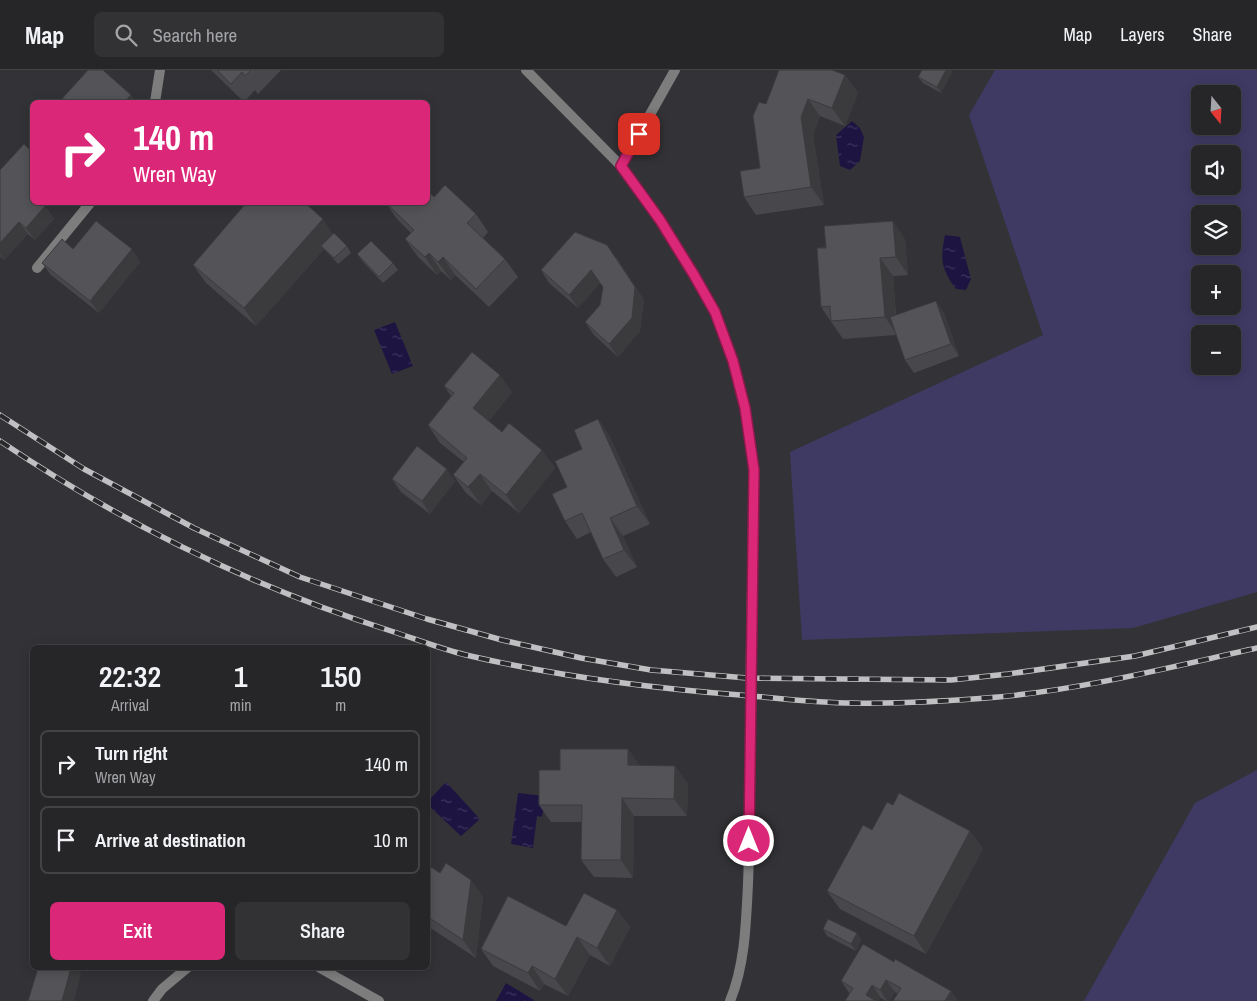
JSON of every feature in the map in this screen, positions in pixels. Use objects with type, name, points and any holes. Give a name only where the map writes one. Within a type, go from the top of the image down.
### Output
[{"type":"street","points":[[155,100],[160,70]]},
{"type":"street","points":[[526,70],[621,166],[660,220],[715,312],[733,361],[745,408],[754,470],[749,861],[746,929],[735,990],[730,1001]]},
{"type":"street","points":[[621,166],[675,70]]},
{"type":"street","points":[[37,268],[89,205]]},
{"type":"street","points":[[153,1001],[162,989],[186,970]]},
{"type":"street","points":[[324,970],[379,1001]]},
{"type":"shaded area","points":[[995,70],[1257,70],[1257,592],[1133,628],[802,640],[790,452],[1043,335],[969,115]]},
{"type":"shaded area","points":[[1257,770],[1257,1001],[1084,1001],[1195,803]]},
{"type":"water","points":[[852,121],[860,128],[864,137],[860,161],[850,170],[840,166],[836,135]]},
{"type":"water","points":[[945,235],[960,237],[971,279],[966,290],[956,289],[947,275],[942,257]]},
{"type":"water","points":[[395,322],[413,366],[392,374],[374,330]]},
{"type":"water","points":[[446,782],[480,819],[461,836],[430,807],[430,799]]},
{"type":"water","points":[[518,793],[545,796],[542,817],[537,816],[533,848],[511,844]]},
{"type":"water","points":[[506,983],[534,1000],[534,1001],[496,1001]]},
{"type":"building","points":[[88,70],[103,70],[131,95],[126,100],[61,100]]},
{"type":"building","points":[[217,70],[251,70],[245,76],[242,72],[231,84]]},
{"type":"building","points":[[779,70],[832,70],[845,75],[832,108],[808,99],[801,117],[811,187],[744,197],[740,171],[760,168],[753,116],[759,102],[766,104]]},
{"type":"building","points":[[922,70],[946,70],[937,87],[918,77]]},
{"type":"building","points":[[24,144],[30,150],[30,205],[45,206],[26,228],[19,222],[0,243],[0,170]]},
{"type":"building","points":[[445,185],[476,214],[467,223],[505,259],[476,289],[443,257],[438,262],[429,253],[425,257],[405,239],[414,230],[388,205],[430,205],[430,192],[434,197]]},
{"type":"building","points":[[244,205],[307,205],[323,219],[244,308],[193,265]]},
{"type":"building","points":[[96,221],[132,249],[90,301],[42,263],[62,239],[73,249]]},
{"type":"building","points":[[893,221],[896,257],[880,258],[885,317],[831,321],[830,306],[821,307],[817,248],[826,248],[824,226]]},
{"type":"building","points":[[575,232],[607,245],[635,287],[632,318],[609,344],[585,322],[600,305],[603,287],[591,270],[569,295],[541,270]]},
{"type":"building","points":[[334,233],[347,246],[334,258],[321,246]]},
{"type":"building","points":[[371,241],[393,263],[379,277],[357,254]]},
{"type":"building","points":[[936,301],[951,344],[905,360],[890,317]]},
{"type":"building","points":[[472,352],[500,375],[473,408],[502,432],[509,423],[542,450],[506,495],[480,474],[468,487],[453,475],[467,458],[428,425],[454,393],[444,386]]},
{"type":"building","points":[[598,419],[637,506],[610,518],[624,550],[603,559],[582,513],[565,521],[552,494],[567,487],[555,461],[582,449],[574,430]]},
{"type":"building","points":[[417,446],[447,469],[422,501],[392,479]]},
{"type":"building","points":[[560,749],[628,749],[628,765],[675,766],[674,799],[622,798],[621,860],[581,860],[582,805],[539,805],[539,770],[560,770]]},
{"type":"building","points":[[899,793],[970,831],[914,936],[827,891],[863,825],[872,830],[887,802],[893,805]]},
{"type":"building","points":[[446,863],[471,880],[463,940],[430,918],[430,866],[440,873]]},
{"type":"building","points":[[584,893],[617,910],[597,948],[577,937],[555,979],[532,966],[528,973],[481,949],[508,896],[566,926]]},
{"type":"building","points":[[828,919],[857,933],[851,944],[823,929]]},
{"type":"building","points":[[863,944],[894,962],[895,959],[951,991],[945,1001],[893,1001],[901,988],[886,980],[880,990],[872,985],[866,995],[876,1001],[845,1001],[853,988],[841,981]]},
{"type":"building","points":[[37,970],[70,970],[62,1001],[28,1001]]},
{"type":"railway","points":[[0,415],[84,469],[194,528],[300,577],[427,619],[502,640],[581,658],[651,670],[747,678],[951,680],[1135,656],[1257,627]]},
{"type":"railway","points":[[0,441],[92,499],[140,525],[188,550],[288,594],[339,614],[457,653],[568,675],[671,689],[810,701],[907,703],[998,697],[1063,689],[1128,677],[1257,648]]},
{"type":"route","points":[[639,134],[621,166],[660,220],[715,312],[733,361],[745,408],[754,470],[749,841]]}]
